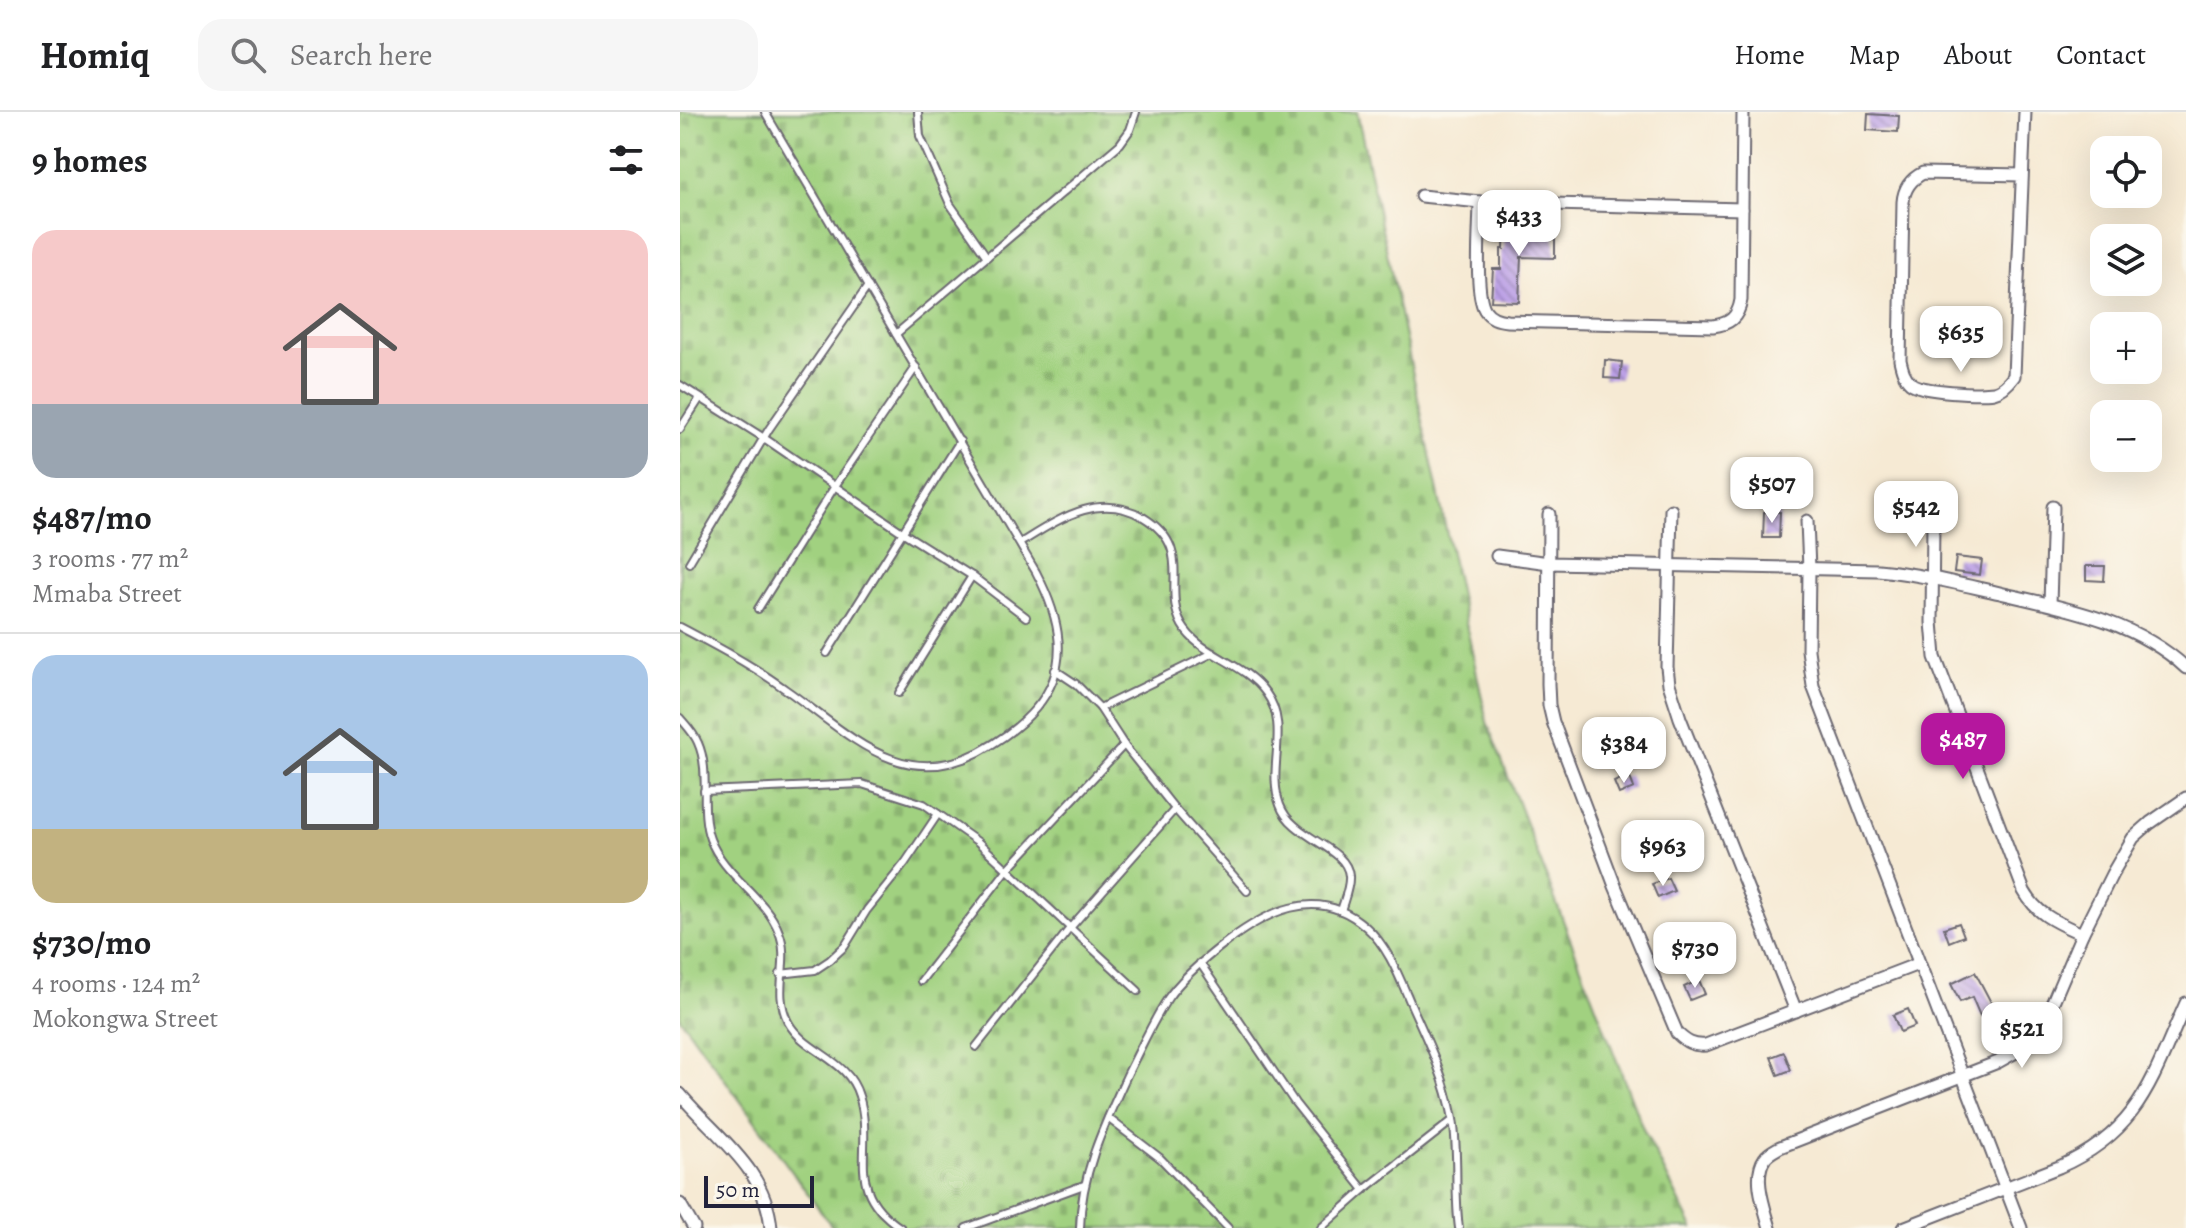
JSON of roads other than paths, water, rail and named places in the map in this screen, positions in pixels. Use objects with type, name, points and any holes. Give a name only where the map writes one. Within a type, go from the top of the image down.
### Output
[{"type":"street","points":[[1480,202],[1480,294],[1488,315],[1507,321],[1619,325],[1713,326],[1727,323],[1740,308],[1741,300],[1743,112]]},
{"type":"street","points":[[2022,175],[1923,173],[1905,189],[1900,360],[1905,377],[1914,386],[1930,390],[1993,392],[2007,385],[2014,376],[2025,112]]},
{"type":"street","points":[[1421,196],[1480,202],[1742,209]]},
{"type":"street","points":[[2050,604],[2053,507]]},
{"type":"street","points":[[1671,510],[1669,684],[1796,1011]]},
{"type":"street","points":[[1549,514],[1548,684],[1553,722],[1615,886],[1672,1024],[1684,1040],[1706,1045],[1918,964]]},
{"type":"street","points":[[1807,521],[1808,650],[1813,686],[2021,1228]]},
{"type":"street","points":[[1933,521],[1932,622],[1935,657],[2017,875],[2031,904],[2042,914],[2082,934]]},
{"type":"street","points":[[1497,556],[1549,563],[1878,570],[1933,578],[2090,616],[2137,634],[2186,668]]},
{"type":"street","points":[[1770,1228],[1759,1176],[1760,1166],[1770,1153],[1962,1077],[2014,1055],[2025,1047],[2046,1018],[2082,934],[2133,838],[2186,798]]},
{"type":"street","points":[[1903,1228],[2081,1157],[2098,1146],[2121,1127],[2141,1101],[2186,1003]]},
{"type":"street","points":[[680,1094],[750,1170],[764,1195],[771,1228]]},
{"type":"street","points":[[680,1204],[694,1228]]},
{"type":"lane","points":[[680,627],[771,678],[865,748],[889,759],[929,766],[967,758],[1007,736],[1042,701],[1052,684],[1059,656],[1056,615],[1049,595],[765,112]]},
{"type":"lane","points":[[918,112],[920,136],[950,204],[987,257]]},
{"type":"lane","points":[[896,334],[1120,144],[1130,130],[1136,112]]},
{"type":"lane","points":[[689,563],[764,438],[868,286]]},
{"type":"lane","points":[[758,609],[835,486],[916,367]]},
{"type":"lane","points":[[680,385],[972,576],[1026,617]]},
{"type":"lane","points":[[680,429],[700,398]]},
{"type":"lane","points":[[827,653],[960,441]]},
{"type":"lane","points":[[1020,543],[1074,512],[1090,507],[1118,507],[1144,518],[1162,534],[1169,544],[1175,564],[1177,614],[1183,626],[1196,641],[1240,667],[1269,696],[1278,722],[1276,785],[1280,804],[1296,828],[1343,861],[1349,876],[1341,911]]},
{"type":"lane","points":[[899,693],[972,576]]},
{"type":"lane","points":[[1100,708],[1213,653]]},
{"type":"lane","points":[[1055,670],[1076,684],[1100,708],[1124,745],[1175,809],[1247,891]]},
{"type":"lane","points":[[680,718],[698,743],[702,757],[709,837],[714,849],[774,921],[780,933],[780,995],[789,1023],[853,1081],[860,1096],[866,1188],[878,1209],[901,1228]]},
{"type":"lane","points":[[921,981],[1007,870],[1124,745]]},
{"type":"lane","points":[[704,791],[862,784],[924,804],[978,842],[1138,991]]},
{"type":"lane","points":[[976,1047],[1070,928],[1175,809]]},
{"type":"lane","points":[[780,974],[815,970],[845,946],[867,910],[905,863],[938,814]]},
{"type":"lane","points":[[1080,1228],[1084,1185],[1097,1143],[1169,996],[1200,963],[1241,930],[1272,912],[1312,906],[1328,907],[1354,918],[1367,928],[1389,957],[1447,1093],[1456,1147],[1459,1228]]},
{"type":"lane","points":[[1200,963],[1295,1103],[1364,1190]]},
{"type":"lane","points":[[1108,1118],[1160,1158],[1228,1228]]},
{"type":"lane","points":[[1321,1228],[1453,1120]]},
{"type":"lane","points":[[966,1228],[1084,1185]]}]
